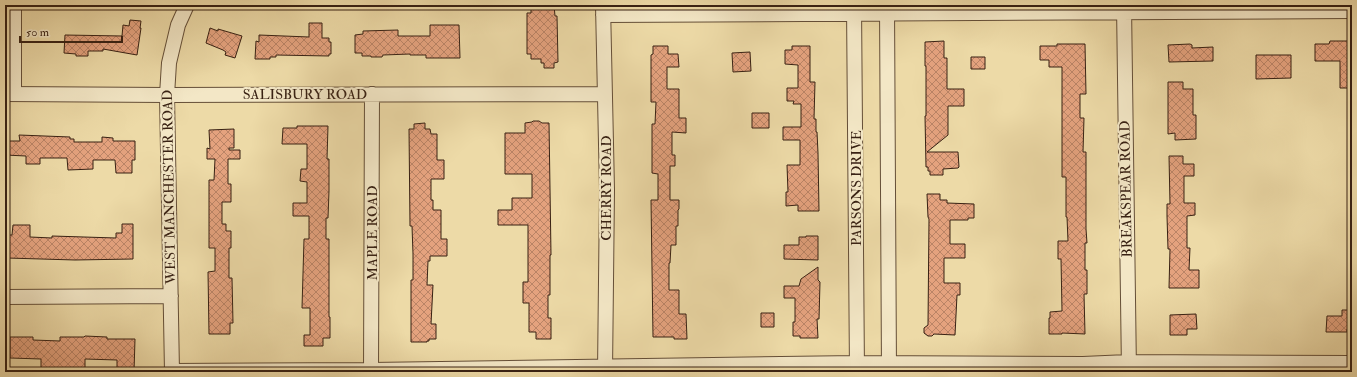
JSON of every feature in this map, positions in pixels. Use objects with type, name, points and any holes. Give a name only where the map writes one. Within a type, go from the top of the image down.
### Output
[{"type":"street","points":[[10,94],[14,5]]},
{"type":"street","name":"WEST MANCHESTER ROAD","points":[[172,371],[168,95],[169,63],[178,25],[187,5]]},
{"type":"street","name":"PARSONS DRIVE","points":[[854,9],[857,368]]},
{"type":"street","points":[[887,9],[889,368]]},
{"type":"street","points":[[603,10],[1124,9],[1352,11]]},
{"type":"street","name":"BREAKSPEAR ROAD","points":[[1124,9],[1128,367]]},
{"type":"street","name":"CHERRY ROAD","points":[[603,10],[607,190],[606,369]]},
{"type":"street","name":"SALISBURY ROAD","points":[[10,94],[605,94]]},
{"type":"street","name":"MAPLE ROAD","points":[[371,371],[372,94]]},
{"type":"street","points":[[5,297],[171,296]]},
{"type":"street","points":[[172,371],[889,368],[1083,364],[1128,367],[1352,363]]},
{"type":"building","points":[[531,5],[554,5],[555,16],[557,16],[558,62],[554,63],[554,68],[544,68],[544,63],[541,63],[541,59],[531,59],[531,54],[527,54],[527,13],[531,13]]},
{"type":"building","points":[[130,20],[141,21],[137,55],[103,49],[103,51],[88,51],[88,56],[76,56],[76,54],[64,53],[65,35],[122,36],[123,25],[129,26]]},
{"type":"building","points":[[309,23],[322,23],[322,38],[329,38],[329,42],[331,42],[331,54],[329,54],[329,56],[276,55],[276,57],[270,57],[270,59],[255,59],[256,41],[259,42],[259,35],[309,37]]},
{"type":"building","points":[[430,25],[459,25],[460,58],[426,58],[426,55],[410,54],[371,57],[362,56],[362,53],[355,53],[355,35],[363,34],[363,31],[398,30],[398,36],[430,36]]},
{"type":"building","points":[[210,28],[242,36],[235,58],[225,55],[226,52],[223,50],[206,43]]},
{"type":"building","points":[[944,41],[944,58],[947,58],[947,89],[964,89],[964,106],[948,106],[948,135],[927,152],[958,152],[959,167],[943,169],[943,175],[930,175],[928,167],[926,167],[925,42]]},
{"type":"building","points":[[1330,41],[1349,41],[1349,45],[1352,45],[1352,88],[1340,88],[1340,61],[1315,61],[1315,44],[1329,44]]},
{"type":"building","points":[[1057,44],[1085,44],[1086,94],[1080,94],[1080,118],[1084,118],[1083,152],[1086,152],[1087,243],[1085,243],[1085,270],[1087,270],[1087,294],[1084,294],[1085,334],[1049,334],[1050,312],[1062,311],[1061,259],[1058,259],[1058,241],[1068,241],[1066,217],[1066,177],[1062,177],[1062,67],[1049,67],[1049,60],[1040,60],[1040,46],[1057,46]]},
{"type":"building","points":[[1168,45],[1192,45],[1192,48],[1213,47],[1213,61],[1169,62]]},
{"type":"building","points":[[653,46],[668,46],[668,54],[678,54],[679,67],[667,67],[667,89],[679,89],[679,118],[686,118],[686,133],[672,132],[672,155],[675,155],[675,166],[670,166],[670,200],[679,200],[679,209],[678,226],[676,226],[676,245],[671,245],[669,290],[679,290],[679,314],[686,314],[687,339],[674,339],[674,337],[653,337],[651,200],[658,200],[658,174],[652,173],[652,124],[655,124],[656,102],[651,102],[651,55],[653,54]]},
{"type":"building","points":[[792,46],[810,46],[810,82],[815,82],[814,119],[816,119],[817,132],[819,211],[798,211],[798,205],[786,206],[786,192],[788,192],[787,165],[800,165],[800,140],[783,140],[783,127],[801,127],[801,104],[793,104],[794,101],[787,101],[787,88],[798,88],[798,65],[785,64],[785,50],[792,50]]},
{"type":"building","points":[[750,52],[751,71],[733,72],[732,53]]},
{"type":"building","points":[[1256,55],[1291,55],[1291,78],[1256,79]]},
{"type":"building","points":[[971,57],[985,57],[985,69],[971,69]]},
{"type":"building","points":[[1168,82],[1183,82],[1183,89],[1193,89],[1193,115],[1196,115],[1196,139],[1175,140],[1175,133],[1168,134]]},
{"type":"building","points":[[752,113],[769,113],[769,128],[752,128]]},
{"type":"building","points":[[533,121],[549,123],[551,255],[548,318],[551,318],[551,339],[536,339],[536,332],[529,332],[529,303],[523,303],[523,282],[528,282],[528,225],[498,225],[498,210],[512,210],[512,198],[532,198],[532,174],[505,174],[505,133],[525,133],[525,123]]},
{"type":"building","points":[[425,123],[425,129],[430,129],[431,134],[437,134],[437,160],[444,160],[444,179],[431,179],[431,200],[433,200],[433,210],[441,210],[441,239],[447,239],[447,256],[430,256],[430,261],[428,261],[427,285],[433,285],[431,324],[436,324],[436,339],[429,339],[427,342],[411,342],[411,280],[413,280],[413,254],[412,226],[410,226],[409,129],[414,129],[414,124]]},
{"type":"building","points":[[297,126],[328,126],[327,159],[329,159],[329,191],[328,218],[326,218],[326,239],[329,239],[330,338],[323,338],[323,346],[304,346],[304,335],[310,335],[310,308],[302,308],[304,239],[309,239],[309,216],[293,216],[293,203],[307,203],[307,182],[300,181],[301,169],[307,169],[307,144],[282,144],[283,128],[297,128]]},
{"type":"building","points":[[234,129],[234,148],[229,148],[229,150],[240,150],[240,159],[228,159],[228,184],[231,184],[231,202],[222,202],[222,224],[226,224],[226,231],[231,231],[231,248],[229,248],[229,278],[232,278],[233,323],[230,323],[230,334],[209,334],[208,272],[215,271],[215,248],[209,248],[209,180],[214,180],[215,159],[207,159],[207,148],[210,149],[209,130]]},
{"type":"building","points":[[19,135],[70,137],[70,139],[74,139],[74,142],[102,142],[102,137],[113,138],[113,141],[135,141],[135,160],[132,160],[132,173],[116,173],[115,160],[93,160],[93,169],[68,170],[67,158],[40,158],[40,164],[26,164],[26,156],[5,155],[5,141],[20,141]]},
{"type":"building","points":[[1169,156],[1183,156],[1183,164],[1194,164],[1194,176],[1184,176],[1184,203],[1195,203],[1195,215],[1187,216],[1187,248],[1190,248],[1189,270],[1199,270],[1199,288],[1169,288],[1170,249],[1168,249],[1167,204],[1170,204]]},
{"type":"building","points":[[927,194],[940,194],[940,200],[947,200],[947,203],[974,204],[974,218],[968,218],[968,220],[950,220],[950,244],[965,244],[965,258],[944,258],[944,283],[960,283],[960,295],[957,295],[955,335],[934,334],[932,336],[928,336],[924,333],[924,328],[928,325],[929,219]]},
{"type":"building","points":[[122,224],[133,224],[133,259],[75,260],[7,258],[7,251],[5,251],[5,235],[12,235],[13,225],[30,225],[30,237],[52,238],[52,236],[116,238],[116,233],[122,233]]},
{"type":"building","points":[[818,236],[818,260],[784,259],[784,245],[799,245],[799,237]]},
{"type":"building","points":[[818,267],[818,280],[820,282],[819,319],[817,319],[818,338],[800,338],[800,336],[793,336],[793,322],[795,322],[795,298],[784,298],[784,286],[799,286],[801,279]]},
{"type":"building","points":[[1342,310],[1352,310],[1352,329],[1347,329],[1347,332],[1326,332],[1327,316],[1342,316]]},
{"type":"building","points":[[761,313],[774,313],[774,327],[761,327]]},
{"type":"building","points":[[1196,314],[1197,329],[1187,329],[1187,335],[1170,335],[1170,315]]},
{"type":"building","points":[[10,337],[33,337],[33,340],[60,341],[60,337],[107,337],[107,339],[135,339],[134,372],[117,372],[117,360],[85,359],[85,369],[68,368],[68,372],[41,372],[41,359],[10,358]]}]
